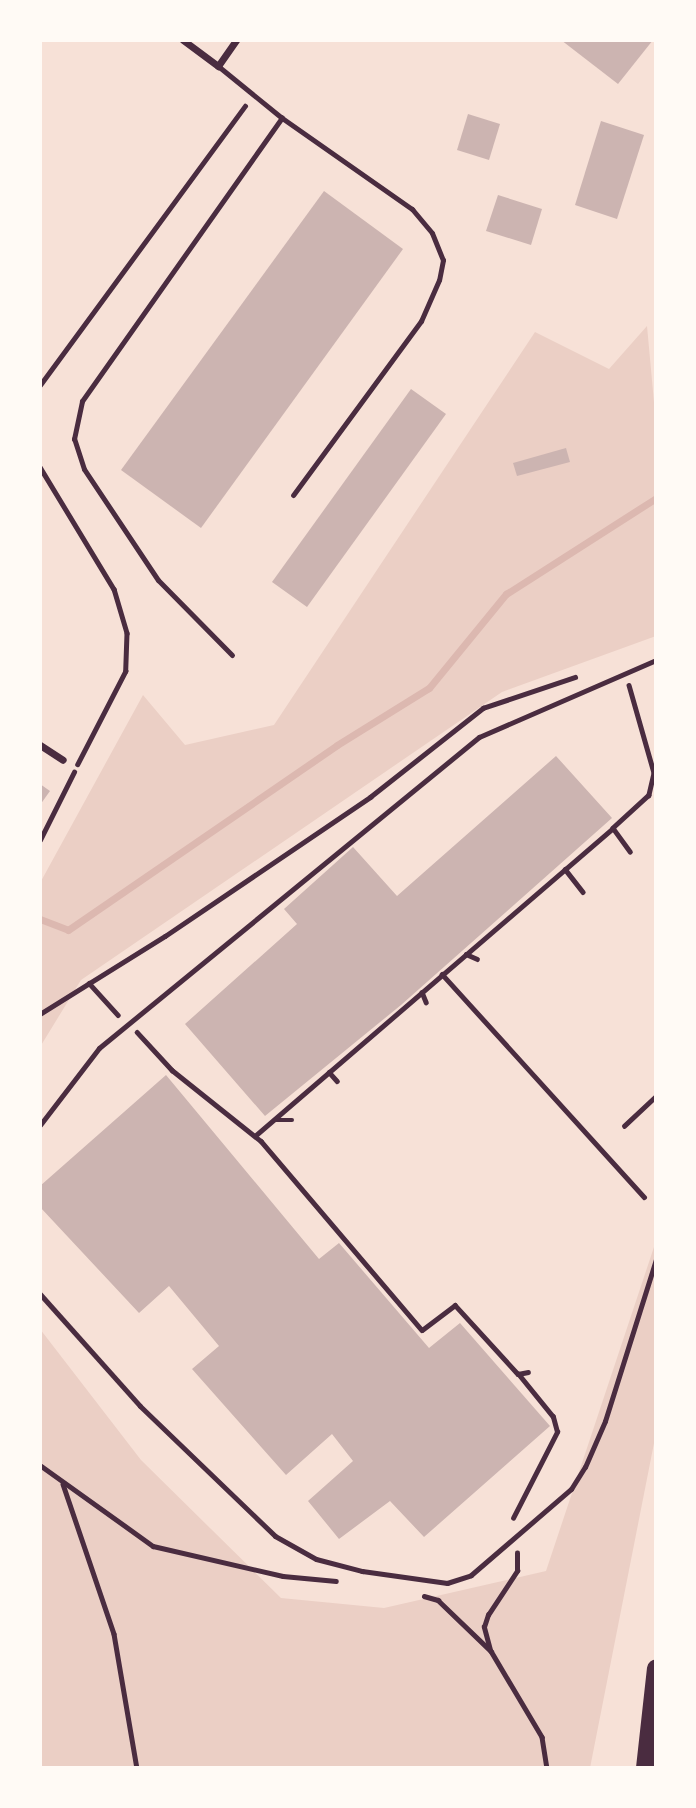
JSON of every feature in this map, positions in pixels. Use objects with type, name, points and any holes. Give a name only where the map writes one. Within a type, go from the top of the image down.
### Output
[{"type":"highway","points":[[645,1768],[656,1669]]},
{"type":"street","points":[[183,40],[218,66],[236,40]]},
{"type":"street","points":[[40,745],[64,760]]},
{"type":"lane","points":[[218,66],[282,118],[412,209],[432,233],[443,260],[439,280],[421,321],[293,495]]},
{"type":"lane","points":[[232,654],[158,580],[84,469],[74,439],[82,401],[282,118]]},
{"type":"lane","points":[[40,1125],[99,1048],[129,1027],[259,914],[479,737],[534,709],[626,675],[656,660]]},
{"type":"lane","points":[[40,1294],[140,1406],[275,1536],[316,1559],[362,1572],[447,1583],[471,1575],[571,1489],[585,1467],[605,1421],[656,1259]]},
{"type":"path","points":[[40,385],[253,93]]},
{"type":"path","points":[[40,467],[123,608],[128,651],[126,671],[40,841]]},
{"type":"path","points":[[40,1014],[370,797],[483,708],[582,674]]},
{"type":"path","points":[[255,1136],[649,795],[654,773],[626,675]]},
{"type":"path","points":[[613,828],[630,851]]},
{"type":"path","points":[[565,869],[583,892]]},
{"type":"path","points":[[522,906],[525,916]]},
{"type":"path","points":[[466,954],[477,959]]},
{"type":"path","points":[[442,974],[644,1197]]},
{"type":"path","points":[[89,983],[129,1027],[150,1042],[172,1070],[255,1136],[422,1331],[455,1305],[518,1374],[528,1372]]},
{"type":"path","points":[[422,992],[426,1002]]},
{"type":"path","points":[[373,1034],[379,1039]]},
{"type":"path","points":[[329,1072],[337,1081]]},
{"type":"path","points":[[624,1126],[656,1096]]},
{"type":"path","points":[[273,1120],[292,1120]]},
{"type":"path","points":[[40,1465],[153,1546],[283,1576],[349,1582]]},
{"type":"path","points":[[63,1484],[114,1634],[137,1768]]},
{"type":"path","points":[[413,1594],[438,1600],[491,1651],[542,1737],[547,1768]]},
{"type":"shaded area","points":[[647,326],[656,424],[656,636],[502,692],[81,980],[40,1047],[40,883],[143,695],[185,745],[274,725],[535,332],[609,369]]},
{"type":"shaded area","points":[[656,1241],[656,1433],[590,1768],[40,1768],[40,1329],[141,1460],[281,1598],[384,1608],[546,1571]]},
{"type":"building","points":[[561,40],[653,40],[618,84]]},
{"type":"building","points":[[468,114],[500,124],[489,160],[457,150]]},
{"type":"building","points":[[601,121],[644,135],[617,219],[575,205]]},
{"type":"building","points":[[324,191],[403,249],[201,528],[121,470]]},
{"type":"building","points":[[498,195],[542,209],[531,245],[486,231]]},
{"type":"building","points":[[411,389],[446,414],[307,607],[272,582]]},
{"type":"building","points":[[566,448],[570,462],[517,476],[513,463]]},
{"type":"building","points":[[556,756],[612,818],[401,1005],[265,1116],[185,1024],[297,924],[284,909],[353,847],[397,896]]},
{"type":"building","points":[[40,784],[50,791],[40,805]]},
{"type":"building","points":[[166,1075],[319,1259],[339,1243],[429,1348],[460,1323],[550,1426],[424,1537],[390,1501],[339,1539],[308,1501],[353,1461],[332,1434],[286,1475],[192,1369],[219,1346],[169,1286],[139,1313],[40,1207],[40,1186]]},
{"type":"waterway","points":[[40,919],[68,930],[337,745],[429,688],[506,594],[656,498]]}]
